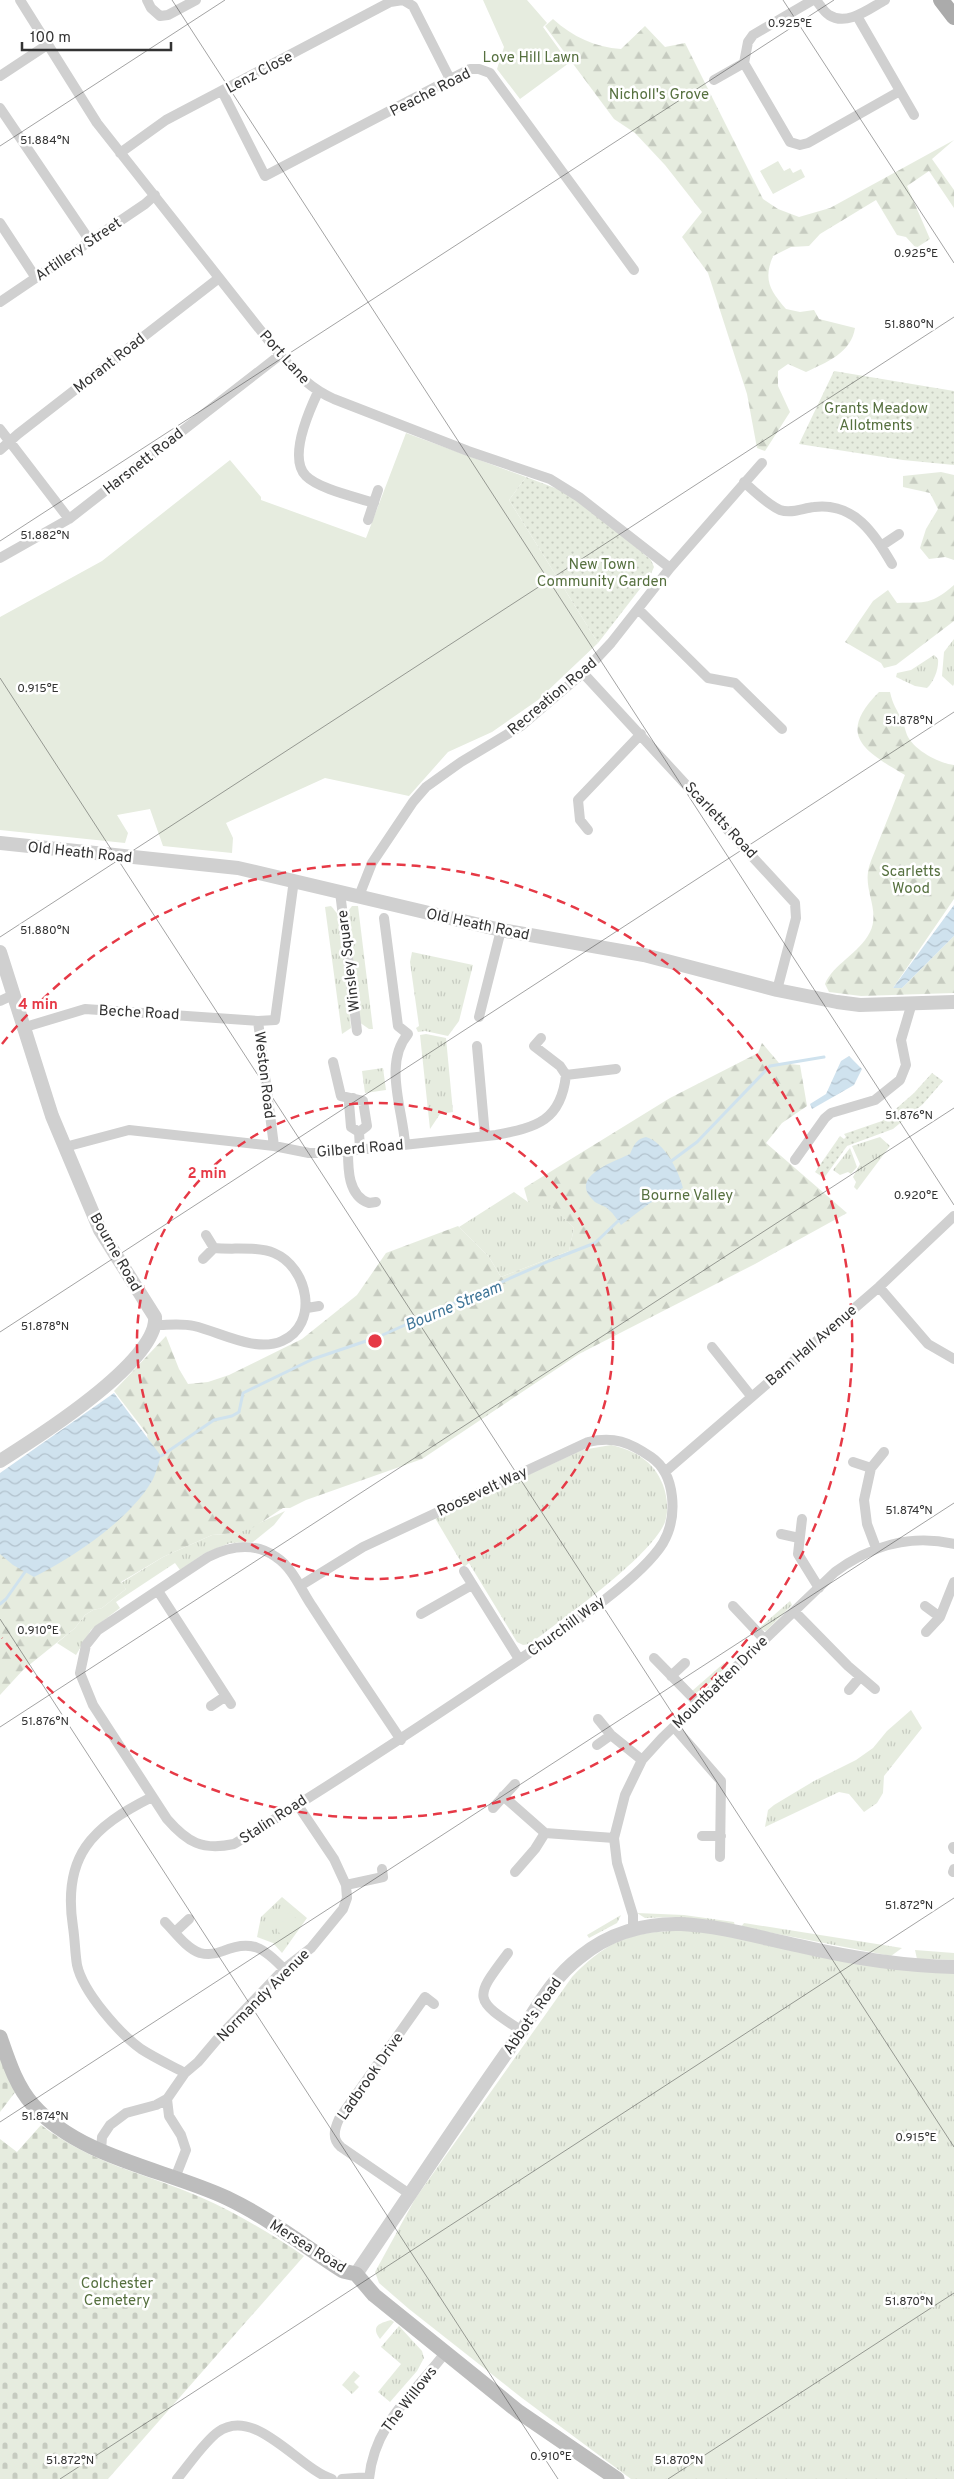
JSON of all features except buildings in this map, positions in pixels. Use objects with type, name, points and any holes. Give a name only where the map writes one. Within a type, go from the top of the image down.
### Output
[{"type":"main road","points":[[941,0],[954,17]]},
{"type":"main road","name":"Mersea Road","points":[[0,2037],[16,2078],[32,2104],[68,2133],[101,2151],[220,2196],[260,2216],[343,2271],[356,2274],[374,2295],[519,2412],[617,2479]]},
{"type":"street","name":"Port Lane","points":[[20,0],[97,123],[280,355],[303,380],[318,392],[461,448],[550,479],[579,497],[670,568]]},
{"type":"street","points":[[147,0],[151,8],[160,16],[168,15],[196,0]]},
{"type":"street","name":"Lenz Close","points":[[120,153],[166,120],[390,2],[403,0],[413,6],[450,79]]},
{"type":"street","points":[[885,0],[857,16],[840,19],[829,15],[815,0],[753,35],[748,42],[744,63],[790,142],[800,145],[808,143],[900,91]]},
{"type":"street","points":[[857,16],[914,115]]},
{"type":"street","points":[[0,76],[47,45]]},
{"type":"street","points":[[714,80],[744,63]]},
{"type":"street","name":"Peache Road","points":[[222,91],[265,176],[470,69],[479,69],[490,73],[634,270]]},
{"type":"street","points":[[0,108],[90,241]]},
{"type":"street","name":"Artillery Street","points":[[0,302],[145,204],[154,195]]},
{"type":"street","points":[[0,223],[36,278]]},
{"type":"street","name":"Morant Road","points":[[0,450],[219,278]]},
{"type":"street","name":"Harsnett Road","points":[[0,558],[69,519],[280,355]]},
{"type":"street","points":[[318,392],[307,419],[299,449],[298,460],[302,470],[315,482],[374,503]]},
{"type":"street","points":[[0,429],[69,519]]},
{"type":"street","name":"Recreation Road","points":[[358,896],[372,863],[412,802],[426,787],[461,762],[521,726],[583,673],[638,609],[670,568],[762,463]]},
{"type":"street","points":[[744,482],[767,502],[780,510],[790,512],[824,506],[854,516],[864,522],[892,564]]},
{"type":"street","points":[[368,520],[378,490]]},
{"type":"street","points":[[881,546],[899,534]]},
{"type":"street","points":[[638,609],[708,678],[735,683],[782,729]]},
{"type":"street","name":"Scarletts Road","points":[[583,673],[795,903],[796,918],[777,990]]},
{"type":"street","points":[[588,830],[580,820],[578,800],[641,734]]},
{"type":"street","name":"Old Heath Road","points":[[0,843],[238,868],[501,930],[644,955],[777,990],[837,1002],[860,1004],[954,1002]]},
{"type":"street","name":"Weston Road","points":[[274,1146],[258,1021],[276,1020],[294,880]]},
{"type":"street","name":"Winsley Square","points":[[340,892],[357,1031]]},
{"type":"street","points":[[384,918],[398,1026],[408,1034],[397,1052],[395,1066],[405,1144]]},
{"type":"street","points":[[479,1016],[501,930]]},
{"type":"street","name":"Bourne Road","points":[[0,952],[22,1028],[65,1147],[100,1230],[155,1317],[156,1325]]},
{"type":"street","points":[[0,1001],[13,995]]},
{"type":"street","points":[[794,1160],[825,1118],[832,1113],[875,1100],[900,1080],[906,1065],[901,1040],[912,1003]]},
{"type":"street","name":"Beche Road","points":[[22,1028],[85,1009],[258,1021]]},
{"type":"street","points":[[541,1038],[534,1046],[560,1066],[566,1075],[616,1069]]},
{"type":"street","points":[[477,1046],[485,1136]]},
{"type":"street","points":[[333,1062],[341,1096],[363,1101],[367,1126],[359,1132]]},
{"type":"street","name":"Gilberd Road","points":[[65,1147],[129,1130],[274,1146],[309,1152],[348,1151],[485,1136],[520,1130],[550,1116],[560,1103],[566,1075]]},
{"type":"street","points":[[353,1098],[349,1103],[351,1127],[359,1132]]},
{"type":"street","points":[[359,1132],[360,1149]]},
{"type":"street","points":[[348,1151],[350,1180],[357,1196],[369,1204],[376,1202]]},
{"type":"street","name":"Barn Hall Avenue","points":[[666,1471],[880,1287],[954,1216]]},
{"type":"street","points":[[206,1235],[214,1248]]},
{"type":"street","points":[[0,1461],[45,1433],[101,1390],[145,1347],[156,1325],[191,1325],[243,1340],[270,1344],[283,1341],[296,1330],[306,1308],[306,1295],[297,1271],[284,1258],[273,1252],[214,1248],[203,1259]]},
{"type":"street","points":[[880,1287],[928,1344],[954,1359]]},
{"type":"street","points":[[306,1308],[319,1306]]},
{"type":"street","points":[[712,1348],[751,1396]]},
{"type":"street","name":"Roosevelt Way","points":[[300,1586],[363,1547],[588,1442],[605,1438],[630,1444],[652,1458],[666,1471]]},
{"type":"street","points":[[876,1548],[867,1524],[864,1500],[871,1468],[884,1452]]},
{"type":"street","points":[[853,1462],[871,1468]]},
{"type":"street","name":"Churchill Way","points":[[401,1740],[572,1624],[629,1578],[663,1542],[672,1512],[672,1500],[666,1471]]},
{"type":"street","points":[[802,1519],[798,1538],[798,1554],[819,1588]]},
{"type":"street","points":[[781,1534],[798,1538]]},
{"type":"street","name":"Mountbatten Drive","points":[[633,1928],[633,1915],[616,1863],[614,1838],[625,1795],[642,1760],[698,1703],[819,1588],[853,1559],[876,1548],[910,1541],[930,1540],[954,1544]]},
{"type":"street","name":"Stalin Road","points":[[251,1546],[278,1557],[290,1570],[401,1740],[234,1844],[218,1848],[192,1842],[179,1834],[152,1797],[93,1705],[80,1673],[86,1645],[98,1630],[158,1591],[221,1550],[251,1546]]},
{"type":"street","points":[[464,1571],[519,1660]]},
{"type":"street","points":[[926,1632],[940,1617],[954,1582]]},
{"type":"street","points":[[421,1614],[472,1584]]},
{"type":"street","points":[[158,1591],[228,1700],[211,1706]]},
{"type":"street","points":[[733,1606],[765,1640]]},
{"type":"street","points":[[925,1606],[940,1617]]},
{"type":"street","points":[[795,1612],[860,1677],[875,1689]]},
{"type":"street","points":[[654,1658],[698,1703]]},
{"type":"street","points":[[671,1676],[685,1663]]},
{"type":"street","points":[[849,1690],[860,1677]]},
{"type":"street","points":[[598,1719],[611,1734],[642,1760]]},
{"type":"street","points":[[674,1727],[719,1778],[722,1794],[720,1857]]},
{"type":"street","points":[[597,1745],[611,1734]]},
{"type":"street","points":[[493,1808],[515,1784]]},
{"type":"street","points":[[503,1796],[545,1833],[614,1838]]},
{"type":"street","points":[[152,1797],[116,1819],[96,1835],[84,1848],[75,1865],[70,1907],[78,1966],[91,1994],[122,2031],[141,2049],[184,2073]]},
{"type":"street","points":[[297,1804],[334,1859],[346,1885],[384,1877]]},
{"type":"street","points":[[515,1872],[535,1849],[545,1833]]},
{"type":"street","points":[[702,1836],[721,1836]]},
{"type":"street","name":"Normandy Avenue","points":[[167,2099],[184,2073],[198,2062],[284,1969],[310,1948],[336,1918],[346,1898],[346,1885]]},
{"type":"street","points":[[175,1932],[189,1919]]},
{"type":"street","points":[[165,1922],[188,1946],[201,1953],[214,1954],[241,1945],[259,1948],[267,1951],[284,1969]]},
{"type":"street","name":"Abbot's Road","points":[[356,2274],[408,2193],[522,2031],[555,1979],[587,1952],[633,1928],[682,1924],[736,1931],[803,1947],[890,1963],[954,1967]]},
{"type":"street","points":[[508,1953],[489,1977],[482,1990],[483,1998],[488,2006],[522,2031]]},
{"type":"street","name":"Ladbrook Drive","points":[[408,2193],[341,2147],[336,2143],[334,2134],[339,2120],[425,1998],[434,2004]]},
{"type":"street","points":[[101,2151],[102,2137],[110,2125],[126,2113],[156,2105],[167,2099],[169,2116],[181,2135],[186,2150],[175,2178]]},
{"type":"street","name":"The Willows","points":[[342,2479],[369,2478],[372,2455],[381,2433],[446,2353]]},
{"type":"street","points":[[177,2479],[218,2432],[234,2426],[254,2428],[271,2436],[304,2464],[322,2476],[332,2479]]},
{"type":"green space","name":"Love Hill Lawn","points":[[483,0],[527,0],[547,23],[543,27],[569,63],[520,99],[497,69],[504,47]]},
{"type":"green space","name":"Nicholl's Grove","points":[[553,19],[576,36],[611,48],[621,49],[645,26],[665,47],[685,43],[763,199],[778,209],[799,217],[830,208],[954,140],[932,159],[954,190],[954,208],[929,171],[907,186],[930,239],[916,248],[906,237],[897,235],[876,200],[820,234],[809,246],[791,247],[773,256],[768,278],[772,290],[786,309],[800,312],[814,310],[819,319],[855,328],[849,344],[830,360],[806,372],[788,364],[778,371],[778,386],[790,412],[765,451],[757,448],[747,394],[708,273],[682,237],[702,212],[665,165],[635,133],[614,119],[545,26]]},
{"type":"green space","points":[[778,161],[784,171],[790,168],[793,173],[801,169],[805,177],[773,194],[760,171]]},
{"type":"green space","name":"Grants Meadow Allotments","points":[[834,371],[954,391],[954,465],[903,460],[799,444]]},
{"type":"green space","points":[[406,433],[526,477],[509,500],[598,643],[538,700],[492,732],[448,752],[409,796],[325,778],[226,823],[233,838],[232,853],[163,846],[150,809],[117,815],[128,833],[125,843],[0,830],[0,617],[102,561],[230,460],[261,497],[261,500],[366,538]]},
{"type":"green space","points":[[941,472],[954,475],[954,560],[945,557],[929,559],[920,548],[926,529],[938,509],[930,493],[903,487],[903,476]]},
{"type":"green space","name":"New Town Community Garden","points":[[526,477],[563,491],[592,510],[651,560],[654,567],[650,576],[598,643],[509,500]]},
{"type":"green space","points":[[954,585],[954,621],[896,665],[884,668],[881,663],[845,642],[873,601],[888,590],[897,603],[922,602],[934,599]]},
{"type":"green space","points":[[954,639],[953,686],[942,676],[944,652]]},
{"type":"green space","points":[[934,655],[938,659],[938,666],[934,679],[927,688],[915,686],[896,677],[897,673],[911,670]]},
{"type":"green space","name":"Scarletts Wood","points":[[879,692],[890,692],[907,735],[915,746],[934,759],[954,765],[954,899],[893,988],[902,988],[954,936],[954,993],[861,996],[829,992],[825,984],[834,971],[865,940],[873,925],[873,910],[868,887],[869,869],[905,775],[867,750],[860,741],[858,731],[859,720],[866,707]]},
{"type":"green space","points":[[331,906],[340,917],[351,1028],[342,1034],[325,907]]},
{"type":"green space","points":[[352,906],[358,906],[373,1029],[369,1029],[359,1022],[346,914]]},
{"type":"green space","points":[[412,952],[473,965],[459,1021],[448,1036],[425,1031],[418,1032],[416,1028],[419,1026],[410,962]]},
{"type":"green space","points":[[426,1034],[446,1038],[453,1112],[440,1114],[430,1129],[420,1035]]},
{"type":"green space","name":"Bourne Valley","points":[[762,1043],[779,1063],[800,1065],[807,1106],[782,1123],[766,1143],[847,1213],[755,1264],[579,1354],[422,1459],[306,1500],[290,1508],[283,1508],[254,1527],[238,1533],[212,1535],[163,1557],[121,1582],[126,1589],[102,1608],[93,1610],[85,1615],[75,1628],[23,1670],[0,1695],[0,1516],[107,1529],[133,1505],[152,1481],[147,1434],[114,1391],[166,1336],[179,1369],[188,1384],[208,1382],[229,1375],[302,1339],[357,1295],[386,1253],[458,1226],[489,1257],[501,1277],[569,1251],[574,1228],[548,1203],[528,1202],[524,1188],[670,1098],[758,1053]]},
{"type":"green space","points":[[383,1068],[386,1090],[365,1093],[362,1071]]},
{"type":"green space","points":[[932,1073],[943,1081],[923,1104],[893,1129],[847,1146],[824,1178],[815,1172],[840,1136],[844,1139],[846,1137],[844,1134],[882,1121],[914,1093]]},
{"type":"green space","points":[[880,1137],[890,1146],[857,1190],[854,1187],[856,1182],[853,1177],[860,1164],[852,1146]]},
{"type":"green space","points":[[850,1148],[857,1167],[851,1174],[848,1172],[840,1175],[833,1170]]},
{"type":"green space","points":[[514,1192],[528,1202],[548,1202],[574,1228],[569,1251],[501,1277],[489,1257],[459,1227]]},
{"type":"green space","points":[[611,1445],[628,1450],[649,1463],[654,1469],[666,1494],[665,1522],[657,1536],[625,1569],[530,1644],[523,1645],[517,1642],[469,1563],[464,1567],[435,1518],[582,1450]]},
{"type":"green space","points":[[285,1511],[274,1525],[253,1542],[230,1543],[205,1553],[180,1570],[175,1563],[116,1602],[120,1608],[91,1630],[76,1655],[57,1643],[75,1628],[85,1615],[93,1610],[102,1608],[126,1589],[121,1583],[163,1557],[212,1535],[238,1533]]},
{"type":"green space","points":[[790,1601],[792,1605],[766,1631],[758,1629]]},
{"type":"green space","points":[[724,1663],[727,1666],[701,1691],[696,1693],[692,1691]]},
{"type":"green space","points":[[911,1710],[922,1728],[884,1776],[883,1793],[877,1803],[864,1812],[849,1794],[839,1792],[765,1827],[768,1810],[774,1805],[814,1781],[856,1760],[873,1748],[887,1731]]},
{"type":"green space","points":[[282,1897],[307,1918],[282,1953],[273,1943],[257,1937],[261,1917]]},
{"type":"green space","points":[[289,1912],[300,1922],[288,1939],[277,1931]]},
{"type":"green space","points":[[637,1913],[684,1915],[734,1922],[735,1926],[673,1917],[645,1918]]},
{"type":"green space","points":[[621,1915],[617,1923],[589,1938],[587,1935]]},
{"type":"green space","points":[[744,1923],[902,1948],[891,1956],[741,1927]]},
{"type":"green space","points":[[691,1930],[954,1970],[954,2479],[631,2479],[522,2398],[379,2283],[375,2272],[415,2199],[572,1977],[600,1952],[626,1938],[655,1932]]},
{"type":"green space","points":[[915,1950],[954,1953],[954,1960],[917,1959]]},
{"type":"green space","points":[[0,2049],[16,2091],[0,2112]]},
{"type":"green space","name":"Colchester Cemetery","points":[[41,2125],[61,2139],[99,2159],[179,2188],[227,2210],[304,2256],[108,2479],[0,2479],[0,2139],[17,2152]]},
{"type":"green space","points":[[391,2320],[394,2322],[380,2339],[376,2328],[380,2324]]},
{"type":"green space","points":[[399,2326],[422,2351],[424,2358],[417,2371],[390,2402],[378,2392],[401,2364],[381,2347]]},
{"type":"green space","points":[[354,2371],[360,2376],[354,2382],[359,2387],[352,2394],[342,2385]]},
{"type":"water","points":[[954,905],[954,936],[902,988],[893,988]]},
{"type":"water","points":[[849,1056],[862,1069],[854,1085],[812,1109],[810,1104],[826,1094],[841,1061]]},
{"type":"water","points":[[646,1137],[653,1140],[665,1151],[678,1174],[683,1188],[650,1203],[621,1225],[607,1208],[593,1200],[587,1191],[586,1184],[597,1171],[630,1154],[634,1145]]},
{"type":"water","points":[[114,1393],[161,1456],[153,1478],[142,1496],[115,1523],[83,1548],[34,1577],[13,1565],[0,1554],[0,1473]]},
{"type":"waterway","name":"Bourne Stream","points":[[670,1162],[697,1142],[770,1066],[824,1057]]},
{"type":"waterway","name":"Bourne Stream","points":[[161,1456],[214,1420],[232,1416],[239,1412],[243,1393],[313,1359],[378,1337],[549,1261],[595,1243],[618,1221]]},
{"type":"waterway","name":"Bourne Stream","points":[[0,1604],[6,1599],[25,1572]]}]
